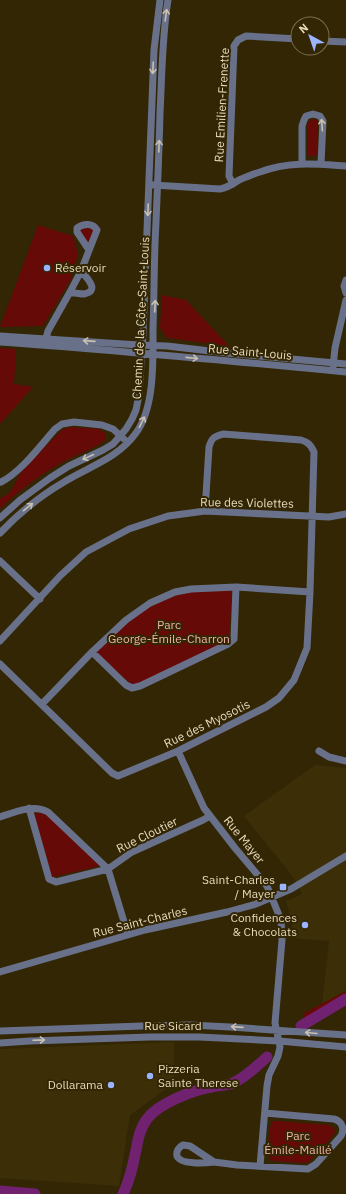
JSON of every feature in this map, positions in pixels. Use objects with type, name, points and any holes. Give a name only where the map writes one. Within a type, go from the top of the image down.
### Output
[{"type":"street","name":"Chemin de la Côte-Saint-Louis","points":[[0,518],[46,480],[69,466],[103,450],[112,444],[120,436],[132,419],[137,405],[142,349],[154,50],[160,0]]},
{"type":"street","name":"Chemin de la Côte-Saint-Louis","points":[[0,534],[23,511],[40,497],[69,479],[115,455],[128,443],[139,428],[147,412],[150,396],[153,354],[157,185],[164,30],[168,0]]},
{"type":"street","points":[[156,30],[164,30]]},
{"type":"street","name":"Rue Emilien-Frenette","points":[[233,184],[229,176],[234,46],[238,40],[246,36],[290,39]]},
{"type":"street","points":[[330,41],[346,42]]},
{"type":"street","points":[[302,163],[303,123],[306,116],[313,114],[320,116],[323,121],[321,164]]},
{"type":"street","points":[[149,185],[220,189],[268,169],[302,163],[346,166]]},
{"type":"street","points":[[45,342],[49,329],[82,271],[89,250]]},
{"type":"street","points":[[70,292],[84,294],[90,292],[92,289],[90,282],[82,271]]},
{"type":"street","points":[[346,280],[344,286],[346,293]]},
{"type":"street","points":[[333,367],[335,348],[346,300]]},
{"type":"street","points":[[0,336],[45,342],[142,349]]},
{"type":"street","points":[[0,342],[45,342]]},
{"type":"street","name":"Rue Saint-Louis","points":[[142,349],[153,345],[167,346],[333,367],[346,372]]},
{"type":"street","name":"Rue Saint-Louis","points":[[142,349],[153,354],[209,360],[333,367],[346,364]]},
{"type":"street","points":[[1,482],[9,478],[18,470],[55,429],[62,424],[74,422],[110,427],[128,443]]},
{"type":"street","name":"Rue des Myosotis","points":[[0,664],[112,773],[118,776],[178,751],[266,707],[279,698],[294,680],[307,648],[314,452],[311,445],[301,440],[223,434],[214,437],[209,447],[205,511]]},
{"type":"street","name":"Rue des Violettes","points":[[0,641],[60,576],[86,552],[129,529],[168,516],[205,511],[312,516],[346,514]]},
{"type":"street","points":[[0,561],[40,599]]},
{"type":"street","points":[[92,652],[126,685],[132,688],[140,686],[228,644],[234,639],[236,587]]},
{"type":"street","points":[[42,704],[92,652],[126,620],[150,602],[175,592],[191,589],[236,587],[310,592]]},
{"type":"street","name":"Rue Mayer","points":[[178,751],[204,808],[267,886],[281,920],[282,932],[275,1022],[279,1041]]},
{"type":"street","points":[[319,751],[329,757],[346,761]]},
{"type":"street","points":[[0,817],[30,808],[42,808],[48,812],[108,869],[128,934]]},
{"type":"street","name":"Rue Cloutier","points":[[30,808],[49,879],[56,882],[108,869],[132,852],[210,816]]},
{"type":"street","name":"Rue Saint-Charles","points":[[0,971],[128,934],[252,906],[300,885],[346,856]]},
{"type":"street","points":[[149,1026],[150,1037]]},
{"type":"street","name":"Rue Sicard","points":[[0,1031],[56,1028],[222,1026],[346,1035]]},
{"type":"street","points":[[56,1028],[56,1040]]},
{"type":"street","name":"Rue Sicard","points":[[0,1043],[150,1037],[279,1041],[346,1047]]},
{"type":"street","points":[[260,1166],[268,1081],[279,1053],[279,1041]]},
{"type":"street","points":[[214,1162],[187,1145],[181,1146],[177,1152],[178,1158],[185,1162],[214,1162],[305,1170],[310,1169],[316,1164],[343,1132],[343,1127],[334,1118],[265,1112]]},
{"type":"shaded area","points":[[315,765],[346,768],[346,991],[322,1004],[329,941],[291,938],[292,922],[286,901],[302,894],[294,878],[244,816]]},
{"type":"shaded area","points":[[174,1042],[174,1083],[130,1115],[119,1186],[0,1178],[0,1049]]},
{"type":"green space","points":[[312,119],[317,120],[318,124],[318,153],[312,157],[308,155],[307,151],[308,123]]},
{"type":"green space","points":[[38,225],[73,236],[78,254],[71,279],[43,326],[0,327]]},
{"type":"green space","points":[[91,226],[95,230],[89,245],[79,232],[81,228]]},
{"type":"green space","points":[[162,295],[186,300],[229,346],[167,338],[160,328]]},
{"type":"green space","points":[[0,348],[16,349],[14,384],[33,387],[0,424]]},
{"type":"green space","points":[[71,427],[101,429],[100,430],[105,433],[106,439],[87,451],[47,471],[15,495],[0,509],[0,498],[9,493],[23,470],[63,429]]},
{"type":"green space","name":"Parc George-Émile-Charron","points":[[232,590],[229,641],[133,686],[95,652],[122,624],[175,592]]},
{"type":"green space","points":[[44,812],[100,866],[52,877],[34,813]]},
{"type":"green space","points":[[346,991],[346,1003],[314,1020],[308,1022],[303,1018],[304,1013]]},
{"type":"green space","name":"Parc Émile-Maillé","points":[[273,1121],[329,1125],[334,1128],[335,1132],[308,1163],[273,1161],[270,1159],[268,1154],[270,1128]]},
{"type":"waterway","points":[[301,1026],[346,999]]},
{"type":"waterway","points":[[123,1194],[128,1183],[141,1130],[152,1113],[186,1094],[237,1081],[251,1072],[267,1057]]},
{"type":"waterway","points":[[0,1191],[35,1194]]},
{"type":"place","name":"Réservoir","points":[[47,268]]},
{"type":"place","name":"Saint-Charles / Mayer","points":[[283,887]]},
{"type":"place","name":"Confidences & Chocolats","points":[[305,925]]},
{"type":"place","name":"Pizzeria Sainte Therese","points":[[150,1076]]},
{"type":"place","name":"Dollarama","points":[[111,1085]]}]
